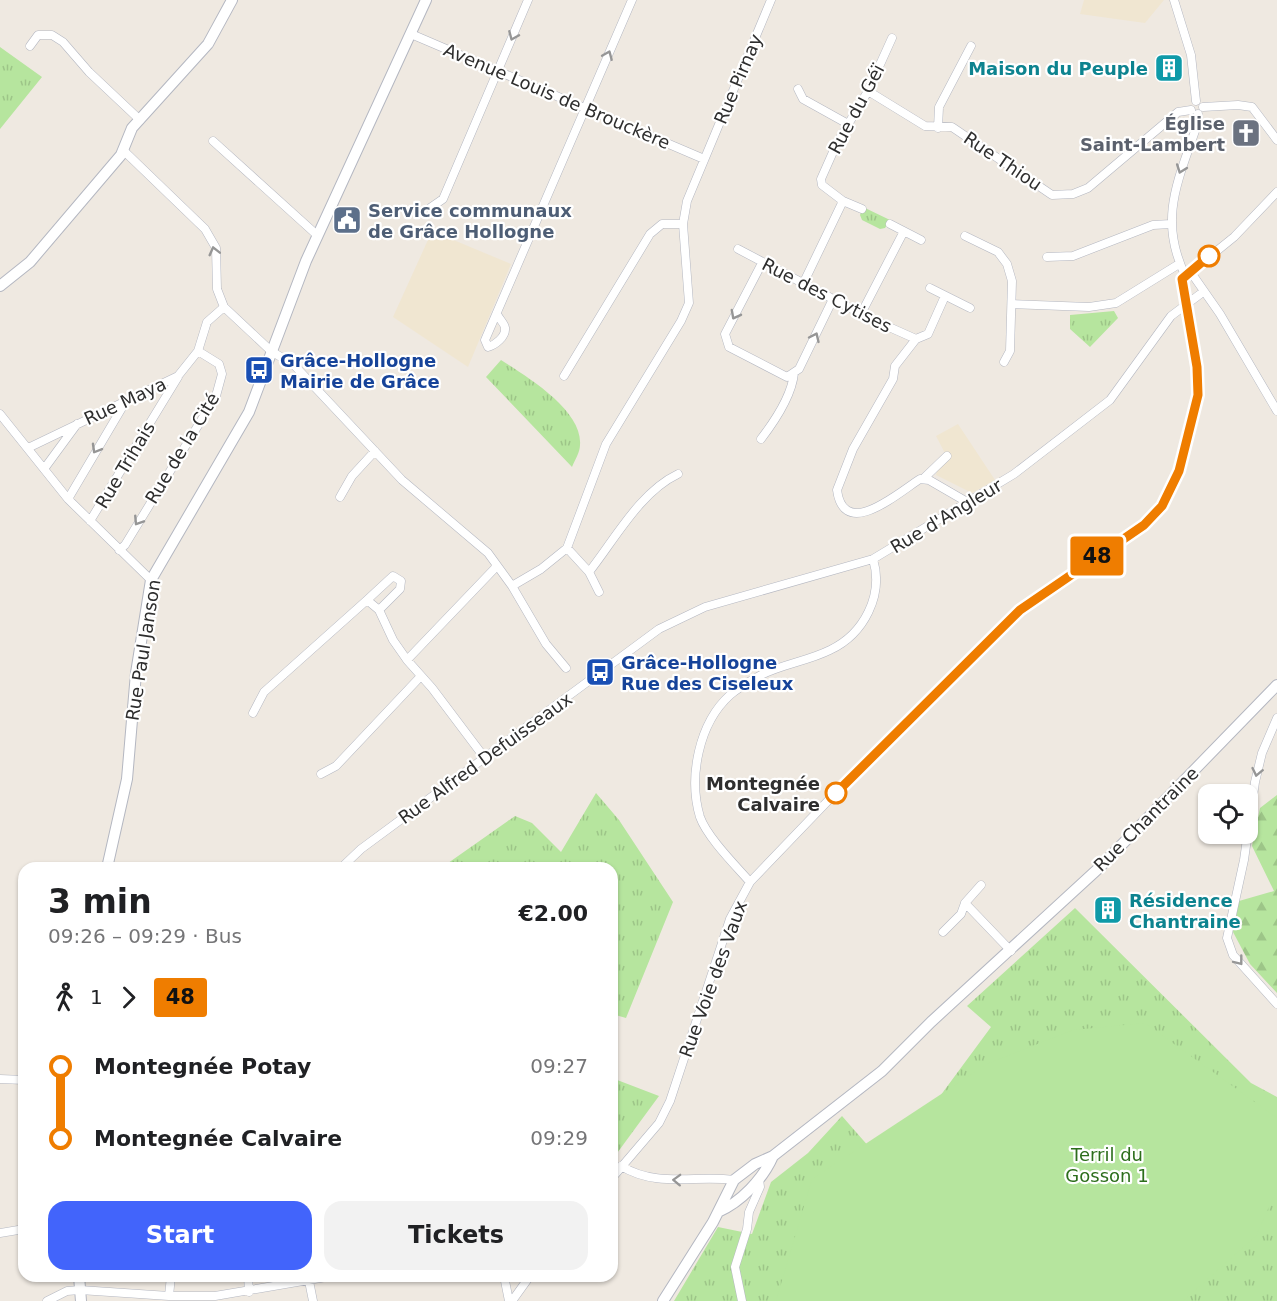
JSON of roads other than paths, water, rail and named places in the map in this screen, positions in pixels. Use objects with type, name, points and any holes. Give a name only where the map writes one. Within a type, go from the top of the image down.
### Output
[{"type":"street","points":[[0,286],[30,262],[123,150],[132,128],[208,44],[232,0]]},
{"type":"street","name":"Rue Paul Janson","points":[[108,862],[127,779],[136,673],[151,580],[249,412],[317,235],[426,0]]},
{"type":"street","points":[[430,208],[443,199],[528,0]]},
{"type":"street","points":[[497,314],[632,0]]},
{"type":"street","name":"Rue Pirnay","points":[[567,548],[606,444],[681,321],[689,303],[682,224],[690,192],[771,0]]},
{"type":"street","points":[[1174,0],[1191,55],[1196,101],[1192,104],[1197,110],[1198,122],[1177,179],[1171,224],[1179,264],[1220,314],[1277,411]]},
{"type":"street","name":"Avenue Louis de Brouckère","points":[[411,34],[704,159]]},
{"type":"street","points":[[30,46],[38,35],[52,35],[63,42],[89,72],[140,120]]},
{"type":"street","name":"Rue du Géï","points":[[843,201],[822,185],[821,179],[848,124],[868,91],[892,38]]},
{"type":"street","points":[[938,128],[939,107],[971,46]]},
{"type":"street","points":[[798,89],[803,99],[848,124]]},
{"type":"street","name":"Rue Thiou","points":[[868,91],[925,126],[952,127],[1052,195],[1073,194],[1088,188],[1178,112],[1197,110]]},
{"type":"street","points":[[1197,110],[1238,105],[1252,107],[1277,140]]},
{"type":"street","points":[[213,141],[317,235]]},
{"type":"street","points":[[123,150],[205,229],[216,248],[217,288],[224,308],[271,351],[294,365],[402,480],[488,553],[512,586],[546,644],[566,668]]},
{"type":"street","points":[[1186,275],[1234,237],[1277,192]]},
{"type":"street","points":[[803,284],[843,201],[862,209]]},
{"type":"street","points":[[564,376],[653,230],[662,224],[682,224]]},
{"type":"street","points":[[890,224],[903,233],[921,240]]},
{"type":"street","points":[[1047,257],[1072,256],[1153,225],[1171,224]]},
{"type":"street","points":[[862,312],[903,233]]},
{"type":"street","points":[[965,236],[1003,257],[1010,272],[1012,304],[1010,351],[1005,362]]},
{"type":"street","name":"Rue des Cytises","points":[[738,249],[803,284],[916,339]]},
{"type":"street","points":[[762,263],[725,334],[729,346],[756,361],[787,376],[799,369],[833,299]]},
{"type":"street","points":[[1012,304],[1089,307],[1116,303],[1179,264]]},
{"type":"street","name":"Rue Voie des Vaux","points":[[618,1170],[659,1123],[670,1101],[730,919],[750,882],[847,781],[1020,610],[1144,525],[1162,506],[1179,471],[1198,395],[1186,275]]},
{"type":"street","points":[[930,288],[970,308]]},
{"type":"street","name":"Rue d'Angleur","points":[[631,651],[659,629],[705,607],[873,559],[1014,474],[1110,400],[1162,327],[1187,303],[1203,292]]},
{"type":"street","points":[[945,296],[928,334],[916,339],[895,366],[893,379],[853,449],[837,490],[841,504],[851,513],[865,513],[920,478],[967,502]]},
{"type":"street","name":"Rue Maya","points":[[28,448],[178,376],[198,351],[207,322],[224,308]]},
{"type":"street","name":"Rue de la Cité","points":[[119,550],[125,545],[216,396],[222,374],[219,364],[198,351]]},
{"type":"street","points":[[761,439],[773,422],[793,381],[794,373]]},
{"type":"street","name":"Rue Trihais","points":[[90,522],[178,376]]},
{"type":"street","points":[[68,499],[127,400]]},
{"type":"street","points":[[0,414],[68,499],[151,580]]},
{"type":"street","points":[[44,469],[78,423]]},
{"type":"street","points":[[340,497],[352,476],[375,451]]},
{"type":"street","points":[[923,479],[947,456]]},
{"type":"street","points":[[589,572],[640,506],[663,481],[678,474]]},
{"type":"street","points":[[512,586],[541,569],[567,548],[589,572],[599,592]]},
{"type":"street","points":[[750,882],[701,819],[693,778],[703,733],[730,695],[763,675],[831,650],[848,638],[861,624],[874,599],[877,582],[873,559]]},
{"type":"street","points":[[406,660],[496,566]]},
{"type":"street","points":[[253,713],[264,693],[393,576],[401,581],[400,589],[378,610]]},
{"type":"street","points":[[367,600],[378,610],[406,660],[484,757]]},
{"type":"street","name":"Rue Alfred Defuisseaux","points":[[347,862],[361,849],[484,757],[631,651]]},
{"type":"street","points":[[321,774],[336,766],[421,676]]},
{"type":"street","name":"Rue Chantraine","points":[[735,1180],[755,1164],[773,1156],[882,1071],[931,1022],[1100,867],[1277,685]]},
{"type":"street","points":[[1277,718],[1262,753],[1255,782],[1244,860],[1227,938],[1233,955],[1277,1004]]},
{"type":"street","points":[[943,932],[961,914],[965,903],[981,885]]},
{"type":"street","points":[[965,903],[1011,951]]},
{"type":"street","points":[[0,1079],[18,1080]]},
{"type":"street","name":"Rue Chantraine","points":[[718,1212],[732,1206],[759,1179],[773,1156]]},
{"type":"street","points":[[621,1166],[648,1178],[679,1182],[712,1177],[735,1180]]},
{"type":"street","name":"Rue Chantraine","points":[[742,1301],[735,1267],[747,1229],[749,1212],[760,1187],[759,1179]]},
{"type":"street","points":[[735,1180],[740,1197],[749,1212]]},
{"type":"street","points":[[663,1301],[735,1180]]},
{"type":"street","points":[[0,1233],[18,1230]]},
{"type":"street","points":[[169,1296],[170,1282]]},
{"type":"street","points":[[248,1282],[249,1292]]},
{"type":"street","points":[[47,1301],[67,1291],[81,1295],[216,1299],[304,1282]]},
{"type":"street","points":[[309,1282],[313,1301]]},
{"type":"street","points":[[505,1282],[510,1301]]},
{"type":"street","points":[[510,1301],[525,1282]]},
{"type":"place","name":"Maison du Peuple","points":[[1169,68]]},
{"type":"place","name":"Église Saint-Lambert","points":[[1246,133]]},
{"type":"place","name":"Service communaux de Grâce Hollogne","points":[[347,220]]},
{"type":"place","name":"Grâce-Hollogne Mairie de Grâce","points":[[259,370]]},
{"type":"place","name":"Grâce-Hollogne Rue des Ciseleux","points":[[600,672]]},
{"type":"place","name":"Montegnée Calvaire","points":[[836,793]]},
{"type":"place","name":"Résidence Chantraine","points":[[1108,910]]},
{"type":"park label","name":"Terril du Gosson 1","points":[[1107,1164]]}]
